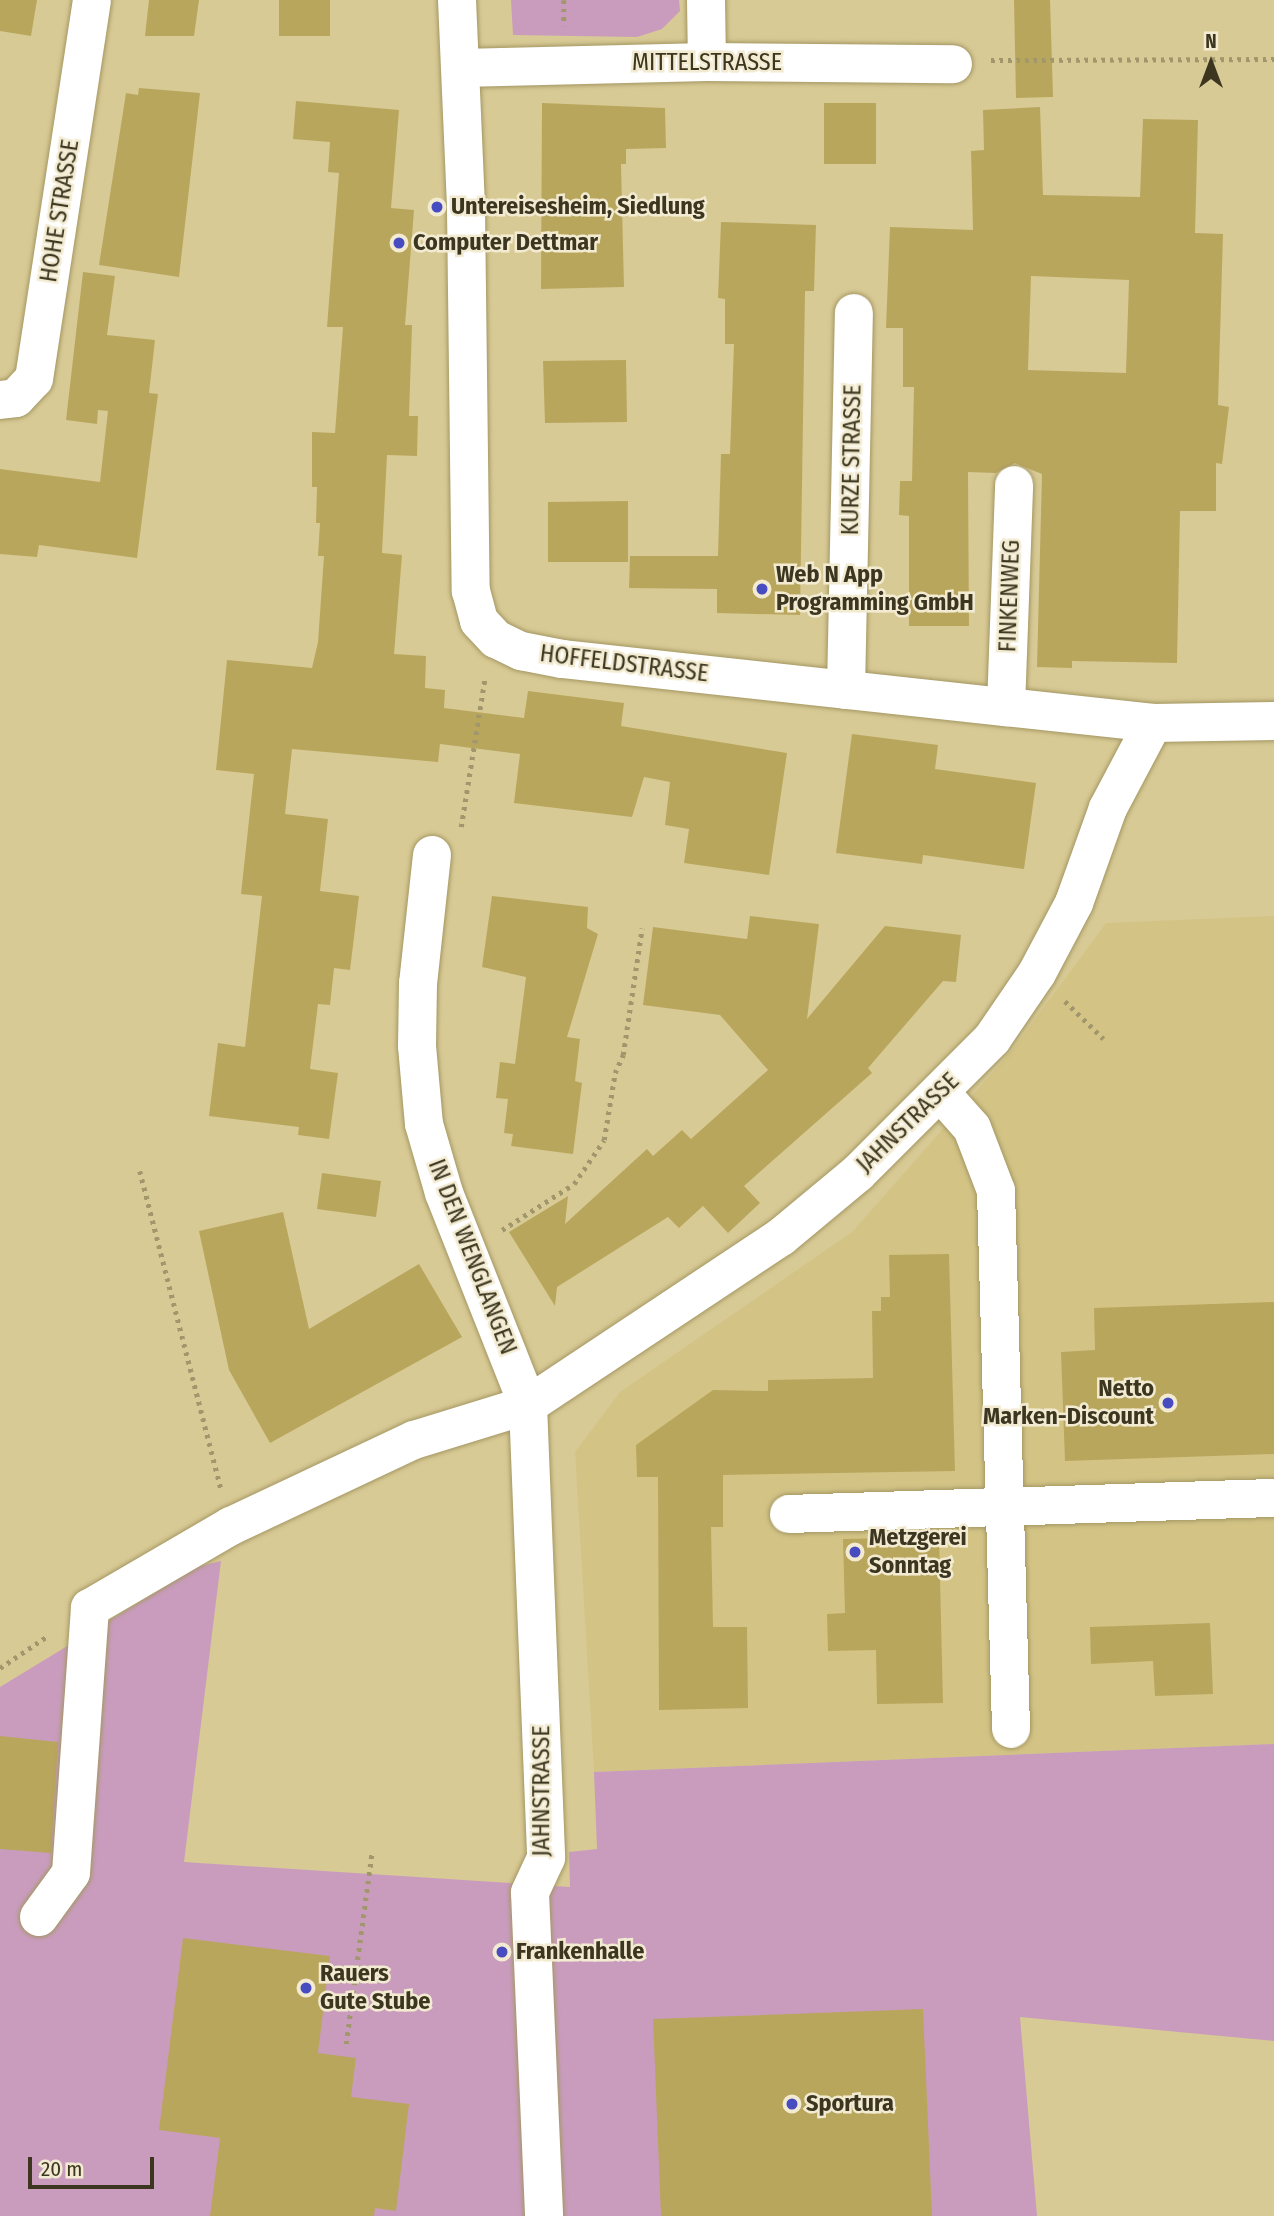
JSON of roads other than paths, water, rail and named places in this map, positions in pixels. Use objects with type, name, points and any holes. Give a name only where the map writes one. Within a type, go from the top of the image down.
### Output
[{"type":"street","name":"HOHE STRASSE","points":[[0,400],[16,398],[34,379],[93,0]]},
{"type":"street","points":[[457,0],[461,68]]},
{"type":"street","points":[[706,0],[707,62]]},
{"type":"street","name":"MITTELSTRASSE","points":[[461,68],[707,62],[953,64]]},
{"type":"street","name":"HOFFELDSTRASSE","points":[[461,68],[471,591],[479,621],[496,639],[521,651],[562,659],[1153,723],[1274,721]]},
{"type":"street","name":"KURZE STRASSE","points":[[846,690],[855,313]]},
{"type":"street","name":"FINKENWEG","points":[[1006,707],[1014,485]]},
{"type":"street","name":"JAHNSTRASSE","points":[[39,1917],[71,1873],[90,1608],[231,1526],[414,1440],[528,1405],[781,1237],[858,1172],[992,1039],[1037,973],[1074,903],[1108,808],[1153,723]]},
{"type":"street","name":"IN DEN WENGLANGEN","points":[[432,855],[418,983],[423,1111],[444,1194],[528,1405]]},
{"type":"street","points":[[940,1092],[972,1128],[996,1191],[1011,1729]]},
{"type":"street","name":"JAHNSTRASSE","points":[[528,1405],[547,1858],[530,1893],[544,2216]]},
{"type":"street","points":[[789,1514],[1274,1499]]},
{"type":"place","name":"Untereisesheim, Siedlung","points":[[437,207]]},
{"type":"place","name":"Computer Dettmar","points":[[399,243]]},
{"type":"place","name":"Web N App Programming GmbH","points":[[762,589]]},
{"type":"place","name":"Netto Marken-Discount","points":[[1168,1403]]},
{"type":"place","name":"Metzgerei Sonntag","points":[[855,1552]]},
{"type":"place","name":"Frankenhalle","points":[[502,1952]]},
{"type":"place","name":"Rauers Gute Stube","points":[[306,1988]]},
{"type":"place","name":"Sportura","points":[[792,2104]]}]
